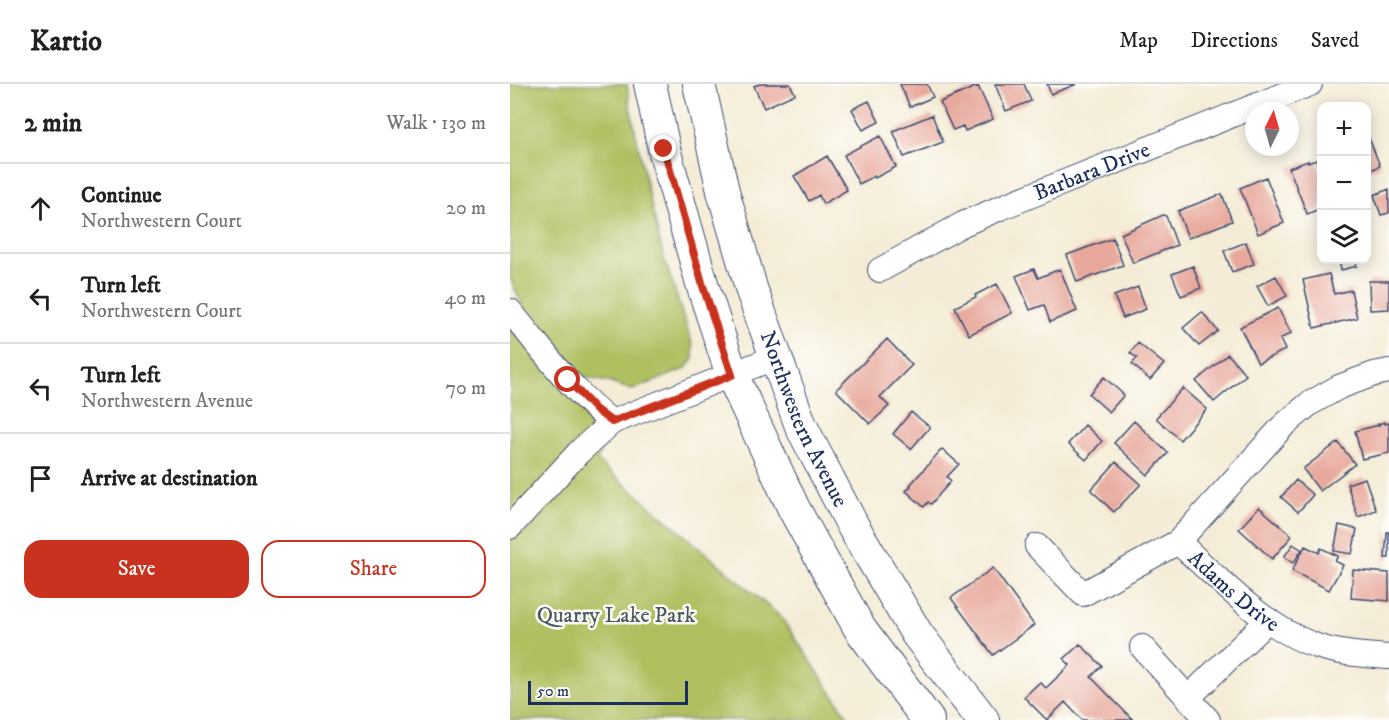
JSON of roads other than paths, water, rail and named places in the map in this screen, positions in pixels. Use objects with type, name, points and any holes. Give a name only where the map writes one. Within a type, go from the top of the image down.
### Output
[{"type":"main road","name":"Northwestern Avenue","points":[[650,84],[664,149],[699,275],[732,375],[794,509],[860,629],[928,720]]},
{"type":"main road","name":"Northwestern Avenue","points":[[699,84],[723,191],[753,291],[801,426],[854,528],[917,634],[983,720]]},
{"type":"street","name":"Barbara Drive","points":[[880,270],[963,225],[1007,205],[1310,84]]},
{"type":"street","points":[[510,311],[595,409],[612,422]]},
{"type":"street","points":[[510,527],[579,452],[612,422],[777,357]]},
{"type":"street","name":"Adams Drive","points":[[1389,371],[1339,387],[1309,404],[1283,426],[1178,542],[1259,615],[1287,633],[1317,646],[1348,654],[1389,657]]},
{"type":"street","points":[[1037,546],[1083,594],[1178,542]]},
{"type":"street","points":[[1188,698],[1268,620]]},
{"type":"street","points":[[1142,647],[1208,720]]},
{"type":"park label","name":"Quarry Lake Park","points":[[616,615]]}]
